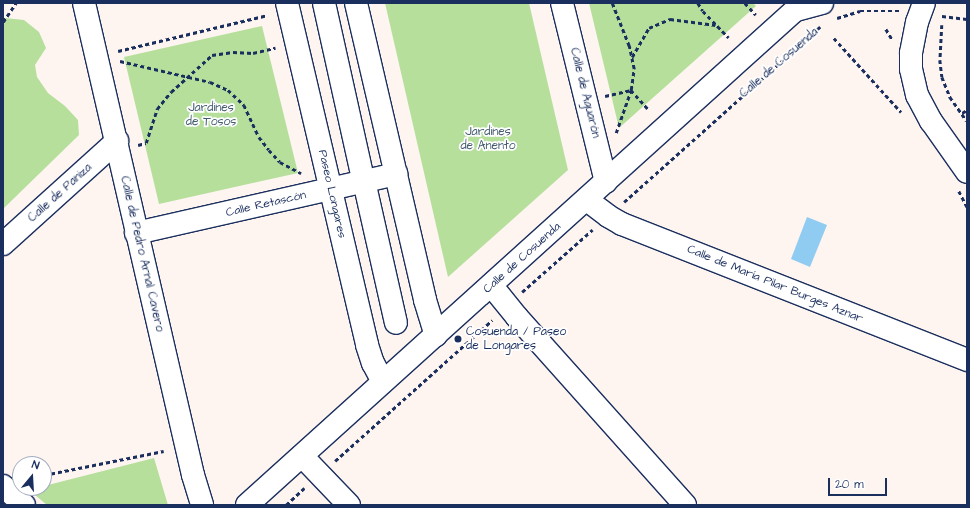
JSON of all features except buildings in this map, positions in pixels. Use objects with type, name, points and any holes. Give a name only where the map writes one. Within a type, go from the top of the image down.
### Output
[{"type":"street","name":"Calle de Pedro Arnal Cavero","points":[[84,3],[117,141],[136,233],[202,505]]},
{"type":"street","name":"Paseo Longares","points":[[287,3],[367,345],[373,364],[383,382]]},
{"type":"street","points":[[324,3],[396,323]]},
{"type":"street","points":[[356,3],[425,300],[440,331]]},
{"type":"street","name":"Calle de Aguarón","points":[[562,3],[606,182]]},
{"type":"street","points":[[924,3],[917,22],[911,53],[911,69],[917,94],[961,178]]},
{"type":"street","name":"Calle de Cosuenda","points":[[247,505],[800,7],[826,12]]},
{"type":"street","name":"Calle de Paniza","points":[[3,244],[117,141]]},
{"type":"street","name":"Calle Retascón","points":[[136,233],[396,174]]},
{"type":"street","name":"Calle de María Pilar Burges Aznar","points":[[587,200],[608,216],[622,224],[967,360]]},
{"type":"street","points":[[491,285],[517,317],[685,505]]},
{"type":"street","points":[[302,456],[349,505]]},
{"type":"street","points":[[3,486],[24,505]]},
{"type":"path","points":[[3,22],[16,3]]},
{"type":"path","points":[[612,3],[629,46],[634,69],[631,90],[614,139]]},
{"type":"path","points":[[698,3],[703,11],[730,38]]},
{"type":"path","points":[[745,3],[756,15]]},
{"type":"path","name":"Calle de Cosuenda","points":[[826,12],[842,16],[860,11],[899,11]]},
{"type":"path","points":[[118,51],[268,15]]},
{"type":"path","points":[[946,16],[967,19]]},
{"type":"path","points":[[631,57],[649,28],[670,18],[716,24]]},
{"type":"path","name":"Calle de Cosuenda","points":[[522,293],[824,24]]},
{"type":"path","points":[[942,25],[940,60],[942,77],[945,88],[967,121]]},
{"type":"path","points":[[834,38],[905,117]]},
{"type":"path","points":[[138,145],[146,143],[157,109],[171,92],[212,55],[233,52],[253,53],[275,48]]},
{"type":"path","points":[[120,61],[219,85],[238,98],[244,105],[259,137],[280,162],[301,174]]},
{"type":"path","points":[[604,96],[631,90]]},
{"type":"path","points":[[631,90],[648,109]]},
{"type":"path","points":[[962,113],[967,110]]},
{"type":"path","points":[[961,178],[967,207]]},
{"type":"path","points":[[286,505],[494,318]]},
{"type":"path","points":[[52,473],[164,451]]},
{"type":"green space","name":"Jardines de Anento","points":[[385,3],[529,3],[568,170],[448,277]]},
{"type":"green space","points":[[589,3],[753,3],[756,6],[619,128]]},
{"type":"green space","points":[[5,18],[24,20],[39,32],[46,48],[35,65],[37,77],[48,93],[65,106],[78,120],[79,135],[3,209],[3,22]]},
{"type":"green space","name":"Jardines de Tosos","points":[[262,26],[298,173],[159,204],[124,57]]},
{"type":"green space","points":[[154,458],[168,505],[47,505],[36,496],[52,496],[52,484]]},
{"type":"water","points":[[807,217],[827,225],[810,267],[791,259]]},
{"type":"place","name":"Cosuenda / Paseo de Longares","points":[[458,339]]}]
